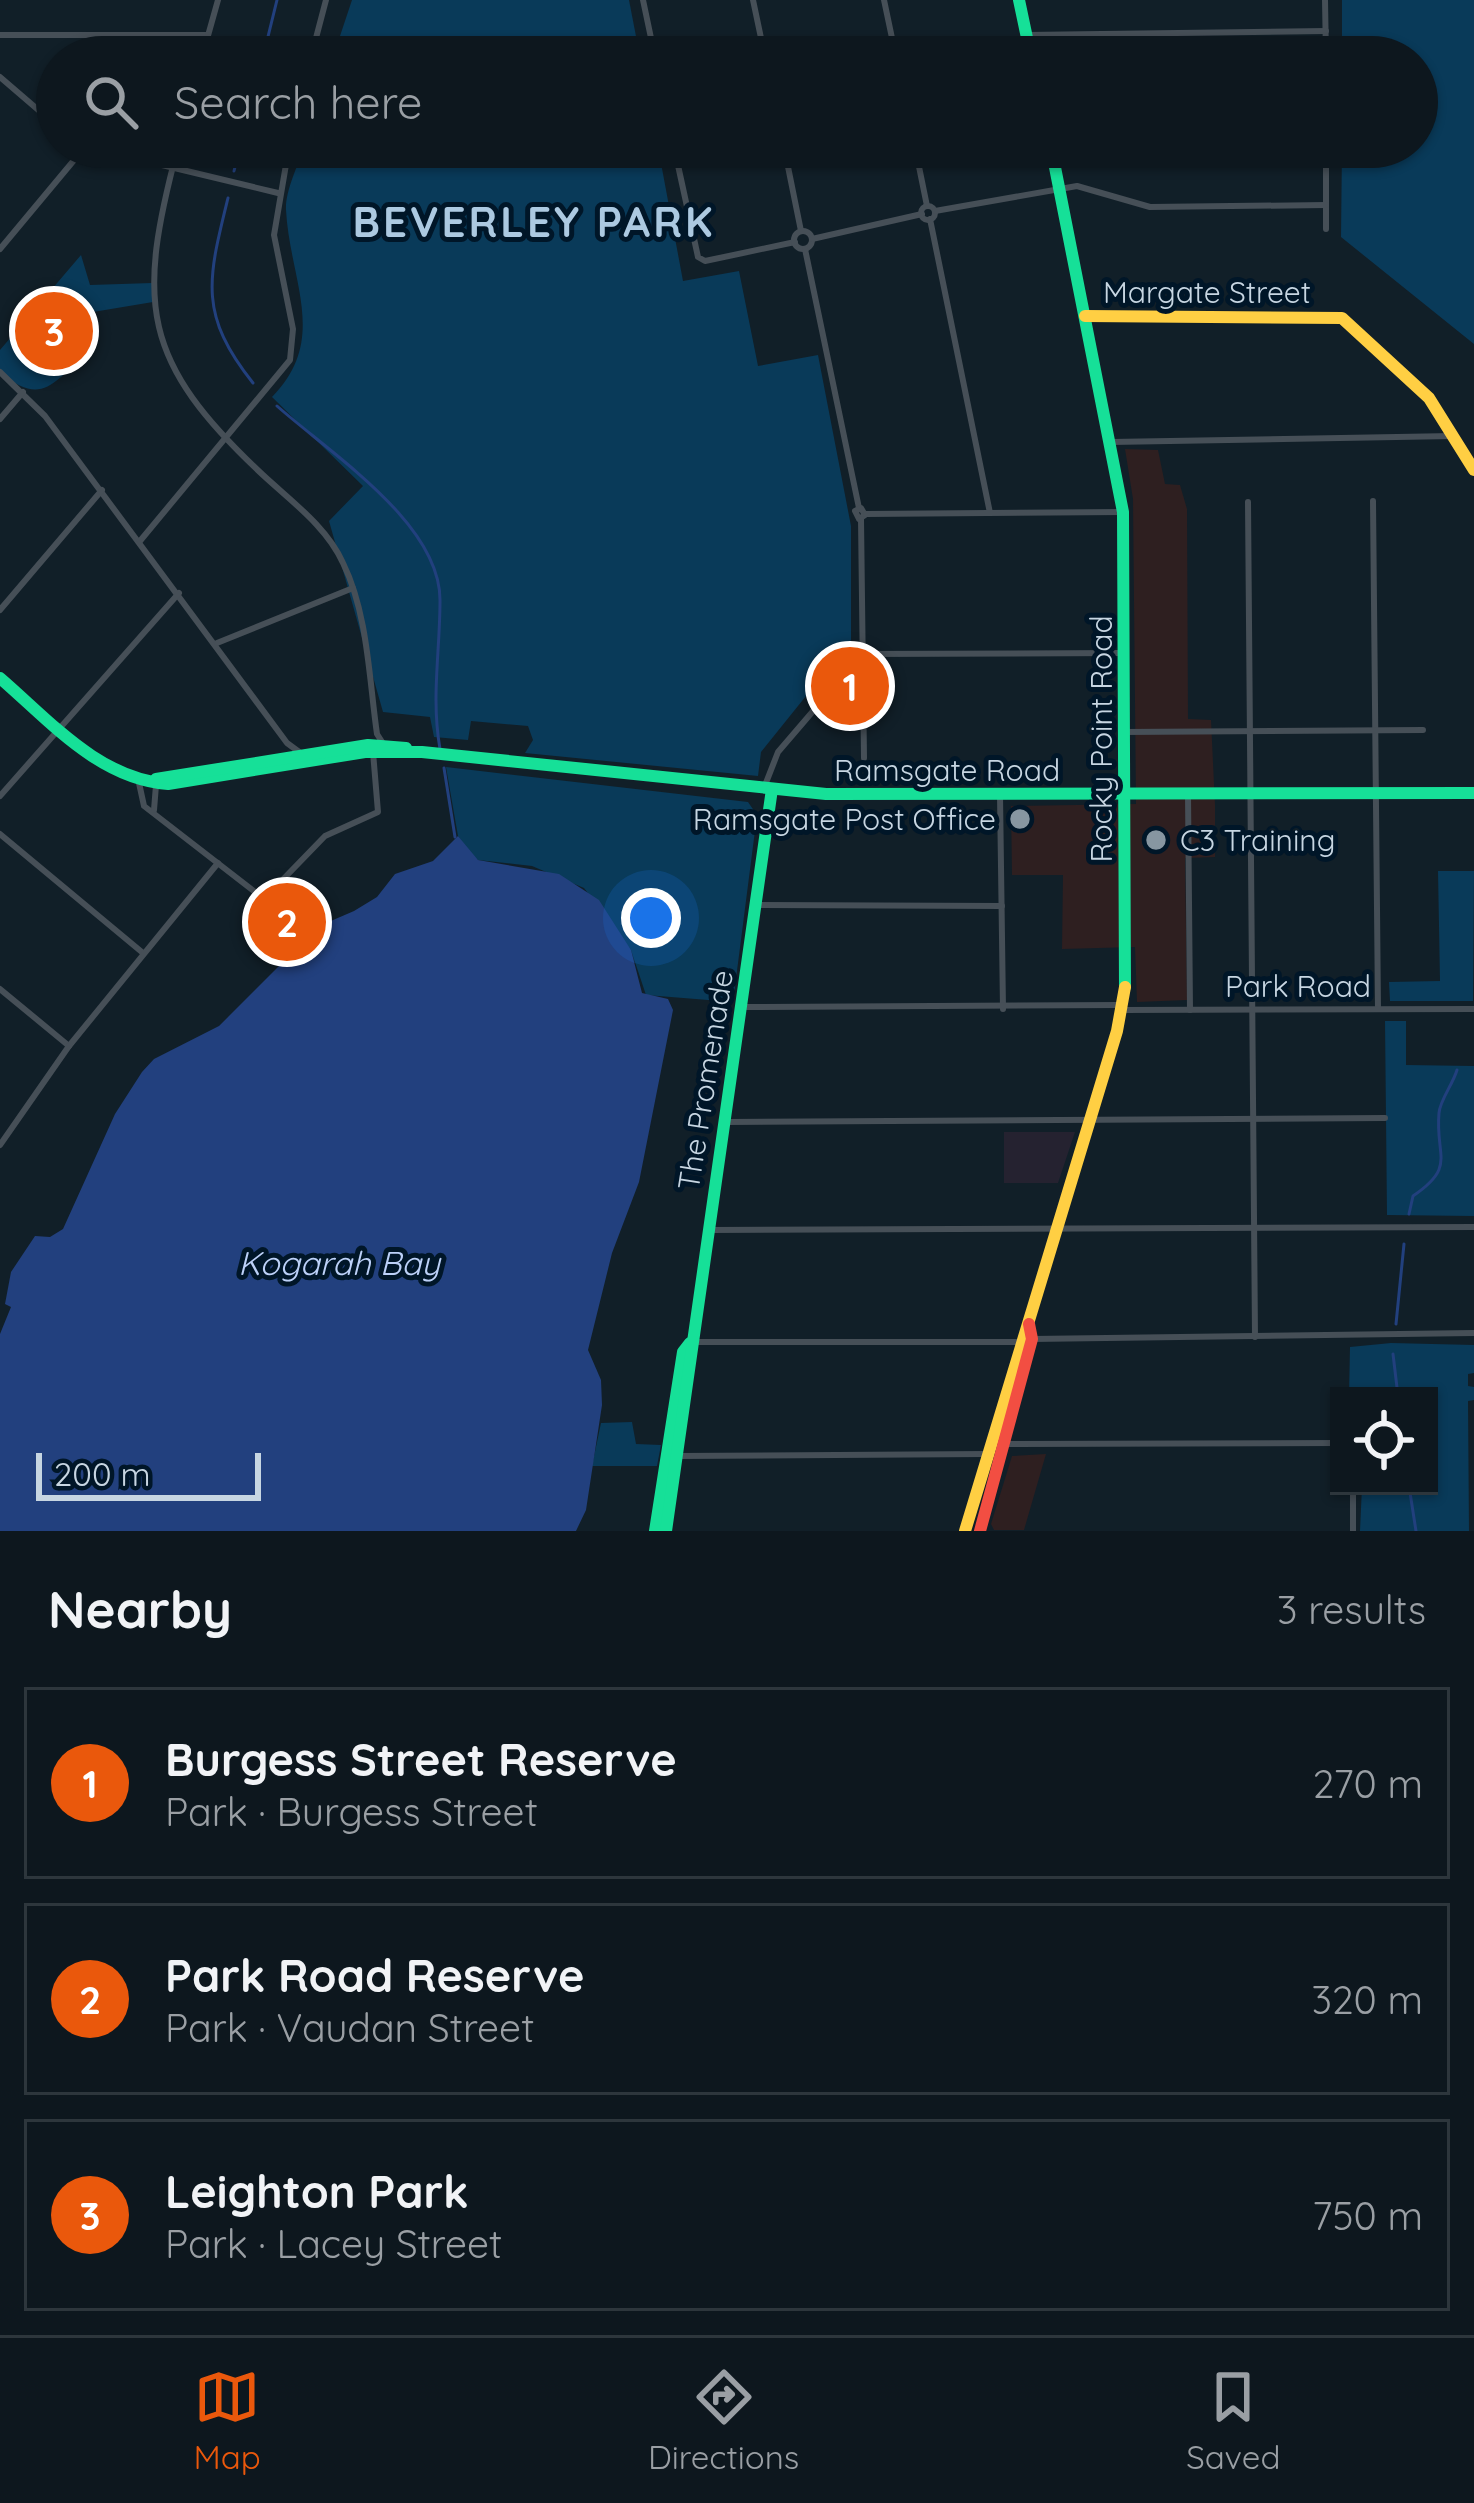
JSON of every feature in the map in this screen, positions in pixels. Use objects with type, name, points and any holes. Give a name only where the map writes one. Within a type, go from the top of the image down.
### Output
[{"type":"main road","points":[[1019,0],[1027,35]]},
{"type":"main road","name":"Rocky Point Road","points":[[980,1531],[1005,1444],[1029,1324],[1123,1008],[1123,512],[1055,168]]},
{"type":"main road","name":"Margate Street","points":[[1085,316],[1337,316],[1420,389],[1474,470]]},
{"type":"main road","points":[[0,678],[114,773],[139,782]]},
{"type":"main road","name":"Ramsgate Road","points":[[139,782],[156,785],[376,744]]},
{"type":"main road","name":"Ramsgate Road","points":[[139,782],[376,744],[768,789],[1000,795],[1474,793]]},
{"type":"main road","name":"The Promenade","points":[[666,1531],[690,1342],[727,1122],[768,789]]},
{"type":"main road","name":"Rocky Point Road","points":[[965,1531],[1025,1340]]},
{"type":"main road","name":"The Promenade","points":[[655,1531],[683,1352],[690,1342]]},
{"type":"street","points":[[0,35],[208,35],[218,0]]},
{"type":"street","points":[[317,36],[326,0]]},
{"type":"street","points":[[643,0],[651,36]]},
{"type":"street","points":[[753,0],[761,36]]},
{"type":"street","points":[[884,0],[892,36]]},
{"type":"street","points":[[1325,0],[1326,36]]},
{"type":"street","points":[[1027,35],[1326,31]]},
{"type":"street","points":[[0,77],[36,108]]},
{"type":"street","points":[[0,249],[68,168]]},
{"type":"street","points":[[139,782],[140,802],[258,897],[270,897],[313,846],[378,812],[376,744],[353,588],[342,560],[319,527],[226,441],[179,381],[155,315],[154,239],[172,168]]},
{"type":"street","points":[[181,168],[278,193]]},
{"type":"street","points":[[140,541],[278,378],[292,350],[274,235],[284,168]]},
{"type":"street","points":[[678,168],[695,248],[705,261],[794,242],[801,232],[788,168]]},
{"type":"street","points":[[919,168],[991,513]]},
{"type":"street","points":[[1326,168],[1326,229]]},
{"type":"street","points":[[801,232],[812,238],[928,210],[1078,186],[1150,207],[1326,206]]},
{"type":"street","points":[[812,238],[805,249],[862,514],[864,758]]},
{"type":"street","points":[[794,242],[805,249]]},
{"type":"street","points":[[0,372],[23,392],[102,490],[287,743],[304,754]]},
{"type":"street","points":[[0,419],[23,392]]},
{"type":"street","points":[[1111,442],[1453,436]]},
{"type":"street","points":[[0,610],[102,490]]},
{"type":"street","points":[[1372,501],[1378,1009]]},
{"type":"street","points":[[1247,502],[1255,1336]]},
{"type":"street","points":[[862,514],[1123,512]]},
{"type":"street","points":[[217,643],[353,588]]},
{"type":"street","points":[[0,796],[179,593]]},
{"type":"street","points":[[768,789],[778,752],[862,654],[1124,653]]},
{"type":"street","points":[[1124,732],[1423,730]]},
{"type":"street","points":[[284,758],[287,743]]},
{"type":"street","points":[[768,789],[773,772]]},
{"type":"street","points":[[154,810],[156,785]]},
{"type":"street","points":[[1188,794],[1190,1010]]},
{"type":"street","points":[[1000,795],[1003,1009]]},
{"type":"street","points":[[0,834],[143,953]]},
{"type":"street","points":[[0,1145],[69,1046],[218,863]]},
{"type":"street","points":[[755,905],[1002,906]]},
{"type":"street","points":[[0,989],[69,1046]]},
{"type":"street","name":"Park Road","points":[[742,1007],[1474,1009]]},
{"type":"street","points":[[727,1122],[1385,1118]]},
{"type":"street","points":[[707,1230],[1474,1227]]},
{"type":"street","points":[[690,1342],[1474,1333]]},
{"type":"street","points":[[1005,1444],[1330,1444]]},
{"type":"street","points":[[678,1456],[989,1454]]},
{"type":"street","points":[[1353,1495],[1353,1531]]},
{"type":"shaded area","points":[[352,0],[629,0],[636,36],[340,36]]},
{"type":"shaded area","points":[[1342,0],[1474,0],[1474,344],[1341,237],[1342,168],[1438,168],[1438,36],[1342,36]]},
{"type":"shaded area","points":[[297,168],[662,168],[683,281],[739,271],[758,366],[818,355],[851,526],[851,640],[761,752],[758,776],[525,753],[533,740],[528,726],[471,721],[468,740],[434,737],[430,717],[383,712],[329,521],[363,486],[272,397],[289,375],[303,331],[286,210]]},
{"type":"shaded area","points":[[81,255],[90,285],[152,283],[153,302],[93,312],[90,352],[47,387],[15,383],[0,372],[0,350]]},
{"type":"shaded area","points":[[1125,449],[1158,450],[1165,484],[1180,485],[1187,509],[1188,719],[1211,720],[1215,857],[1185,858],[1187,1000],[1137,1002],[1135,947],[1062,949],[1063,875],[1012,875],[1011,806],[1136,804],[1133,499]]},
{"type":"shaded area","points":[[446,767],[748,802],[757,815],[733,1002],[646,995],[631,950],[584,888],[532,866],[478,860],[470,854],[458,836]]},
{"type":"shaded area","points":[[1438,871],[1474,871],[1473,1001],[1390,1001],[1389,982],[1440,981]]},
{"type":"shaded area","points":[[1385,1021],[1406,1021],[1406,1065],[1474,1066],[1474,1216],[1387,1215]]},
{"type":"shaded area","points":[[1004,1132],[1075,1132],[1058,1183],[1004,1183]]},
{"type":"shaded area","points":[[1474,1345],[1474,1373],[1468,1374],[1468,1386],[1474,1387],[1474,1400],[1468,1401],[1469,1531],[1360,1531],[1362,1495],[1438,1495],[1438,1387],[1349,1387],[1350,1347]]},
{"type":"shaded area","points":[[632,1422],[636,1444],[661,1445],[657,1466],[592,1466],[601,1423]]},
{"type":"shaded area","points":[[1046,1454],[1024,1530],[994,1530],[991,1524],[1012,1456]]},
{"type":"water","name":"Kogarah Bay","points":[[458,836],[478,860],[559,874],[599,900],[631,950],[642,993],[668,999],[673,1010],[639,1182],[612,1253],[588,1350],[601,1380],[602,1405],[586,1510],[576,1531],[0,1531],[0,1334],[11,1307],[5,1304],[11,1272],[35,1236],[50,1237],[63,1229],[115,1114],[142,1072],[154,1059],[219,1026],[298,947],[289,939],[377,897],[395,874],[433,861]]},
{"type":"waterway","points":[[268,36],[277,0]]},
{"type":"waterway","points":[[228,198],[212,295],[223,336],[253,383]]},
{"type":"waterway","points":[[277,406],[353,468],[423,545],[435,572],[440,601],[436,693],[440,749]]},
{"type":"waterway","points":[[444,768],[455,837]]},
{"type":"waterway","points":[[1409,1214],[1413,1196],[1440,1168],[1439,1113],[1457,1070]]},
{"type":"waterway","points":[[1396,1324],[1404,1244]]},
{"type":"waterway","points":[[1393,1354],[1397,1387]]},
{"type":"waterway","points":[[1410,1495],[1416,1531]]},
{"type":"traffic: fast","points":[[1019,0],[1027,36]]},
{"type":"traffic: fast","points":[[1055,168],[1123,512],[1125,987]]},
{"type":"traffic: fast","points":[[0,678],[98,760],[143,780],[168,784],[365,752],[422,752],[826,794],[1474,793]]},
{"type":"traffic: fast","points":[[156,779],[368,745],[406,748]]},
{"type":"traffic: fast","points":[[666,1531],[772,789]]},
{"type":"traffic: fast","points":[[655,1531],[683,1352],[690,1343]]},
{"type":"traffic: slow","points":[[1085,316],[1342,318],[1429,398],[1474,470]]},
{"type":"traffic: slow","points":[[965,1531],[1117,1031],[1125,987]]},
{"type":"traffic: jam","points":[[980,1531],[1032,1339],[1029,1324]]},
{"type":"place","name":"Leighton Park","points":[[54,331]]},
{"type":"place","name":"Burgess Street Reserve","points":[[850,686]]},
{"type":"place","name":"Ramsgate Post Office","points":[[1020,819]]},
{"type":"place","name":"C3 Training","points":[[1156,840]]},
{"type":"place","name":"Park Road Reserve","points":[[287,922]]},
{"type":"district","name":"BEVERLEY PARK","points":[[534,221]]}]
